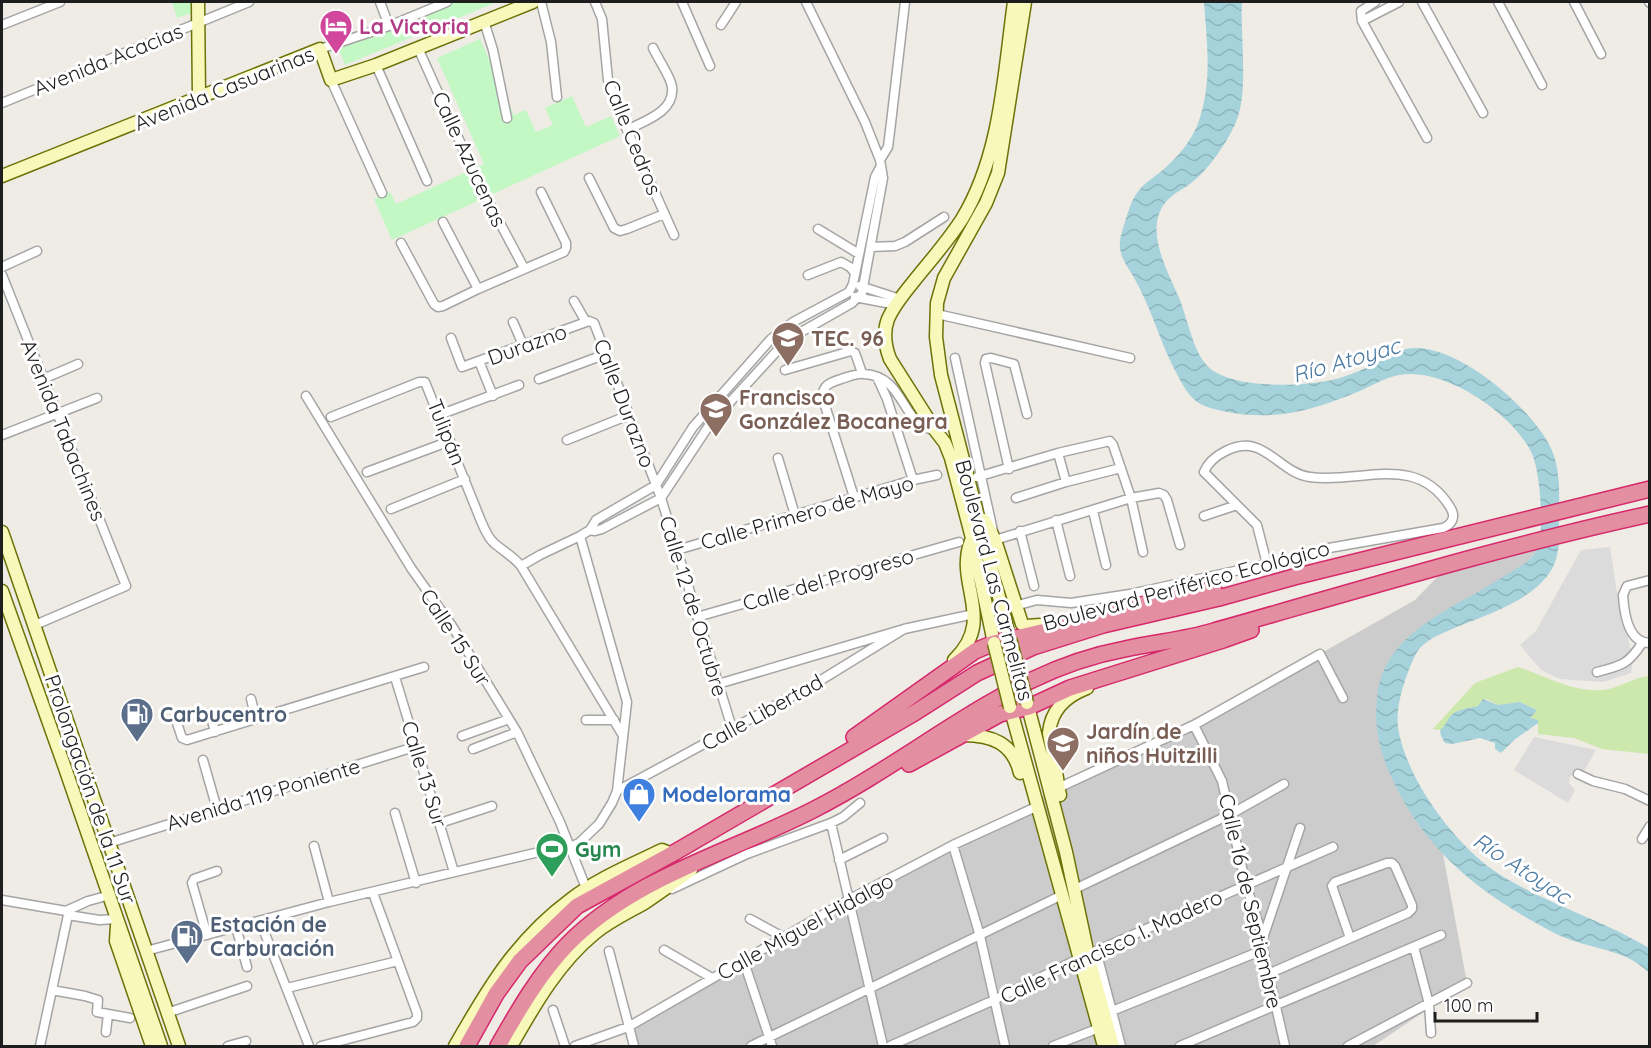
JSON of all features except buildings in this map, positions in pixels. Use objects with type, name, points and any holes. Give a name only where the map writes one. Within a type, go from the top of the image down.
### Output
[{"type":"highway","name":"Boulevard Periférico Ecológico","points":[[467,1047],[496,994],[520,961],[577,906],[633,873],[672,854],[916,712],[977,673],[1034,647],[1103,625],[1650,489]]},
{"type":"highway","points":[[498,1047],[541,977],[570,943],[592,923],[629,898],[710,857],[810,812],[858,786],[959,721],[1029,681],[1073,663],[1113,652],[1192,638],[1470,557],[1569,531],[1650,514]]},
{"type":"highway","points":[[748,809],[770,788],[841,746],[975,651],[994,643],[1155,601],[1294,577]]},
{"type":"highway","points":[[858,786],[908,765],[1010,709],[1224,640],[1269,622],[1305,604]]},
{"type":"main road","points":[[198,2],[198,98]]},
{"type":"main road","points":[[320,49],[331,80],[376,65],[533,2]]},
{"type":"main road","points":[[969,480],[900,377],[885,346],[885,333],[888,318],[898,302],[963,217],[978,189],[990,154],[996,124],[1014,2]]},
{"type":"main road","name":"Boulevard Las Carmelitas","points":[[1025,2],[998,173],[986,203],[944,278],[937,303],[936,337],[941,375],[1075,889],[1084,956],[1104,1047]]},
{"type":"main road","name":"Avenida Casuarinas","points":[[2,176],[320,49]]},
{"type":"main road","points":[[963,217],[971,219],[971,231]]},
{"type":"main road","name":"Boulevard Las Carmelitas","points":[[969,480],[966,541],[1036,807],[1062,895],[1113,1047]]},
{"type":"main road","points":[[976,504],[995,540],[1022,624],[1026,626],[1077,622]]},
{"type":"main road","name":"Prolongación de la 11 Sur","points":[[2,532],[4,546],[35,625],[179,1047]]},
{"type":"main road","points":[[934,680],[962,653],[971,639],[974,614],[966,541]]},
{"type":"main road","name":"Prolongación de la 11 Sur","points":[[2,591],[110,895],[161,1047]]},
{"type":"main road","points":[[1066,852],[1069,841],[1049,733],[1052,716],[1070,697],[1082,690],[1138,666]]},
{"type":"main road","points":[[962,735],[989,736],[1008,749],[1018,766],[1028,800],[1036,807]]},
{"type":"main road","name":"Boulevard Periférico Ecológico","points":[[455,1047],[488,988],[510,958],[547,919],[586,888],[662,849],[672,854]]},
{"type":"main road","points":[[511,1047],[534,1006],[564,963],[594,934],[618,916],[644,903],[710,857]]},
{"type":"main road","points":[[118,920],[116,941],[152,1047]]},
{"type":"street","points":[[2,25],[60,2]]},
{"type":"street","name":"Avenida Acacias","points":[[2,103],[249,2]]},
{"type":"street","points":[[380,2],[389,26]]},
{"type":"street","name":"Avenida Casuarinas","points":[[320,49],[389,26],[447,2]]},
{"type":"street","points":[[541,2],[551,42],[557,97]]},
{"type":"street","name":"Calle Cedros","points":[[595,2],[602,19],[608,80],[627,130],[674,236]]},
{"type":"street","points":[[682,2],[710,66]]},
{"type":"street","points":[[721,25],[736,2]]},
{"type":"street","points":[[590,530],[602,529],[661,498],[710,424],[779,349],[796,334],[852,303],[864,288],[883,178],[880,163],[869,132],[806,2]]},
{"type":"street","points":[[622,734],[521,566],[590,530],[596,520],[656,485],[693,427],[771,339],[793,322],[846,295],[853,284],[875,177],[889,139],[905,2]]},
{"type":"street","points":[[1375,2],[1361,11],[1362,21],[1427,138]]},
{"type":"street","points":[[1362,21],[1399,2]]},
{"type":"street","points":[[1422,2],[1483,113]]},
{"type":"street","points":[[1498,2],[1542,85]]},
{"type":"street","points":[[1574,2],[1600,54]]},
{"type":"street","points":[[484,21],[493,50],[507,118]]},
{"type":"street","name":"Calle Azucenas","points":[[418,48],[478,182],[524,268]]},
{"type":"street","points":[[627,130],[666,109],[670,102],[672,87],[653,48]]},
{"type":"street","points":[[376,65],[427,181]]},
{"type":"street","points":[[331,80],[382,193]]},
{"type":"street","points":[[589,178],[614,228],[620,231],[664,214]]},
{"type":"street","points":[[401,243],[434,304],[438,307],[443,306],[564,252],[566,243],[541,192]]},
{"type":"street","points":[[872,247],[895,246],[905,242],[944,217]]},
{"type":"street","points":[[443,222],[477,289]]},
{"type":"street","points":[[818,229],[859,254]]},
{"type":"street","points":[[2,267],[37,251]]},
{"type":"street","points":[[808,275],[841,262],[855,273]]},
{"type":"street","name":"Avenida Tabachines","points":[[2,275],[126,586],[35,625]]},
{"type":"street","points":[[853,284],[898,302]]},
{"type":"street","points":[[846,295],[898,302]]},
{"type":"street","name":"Calle Durazno","points":[[574,301],[589,322],[606,354],[656,485]]},
{"type":"street","points":[[937,314],[1130,358]]},
{"type":"street","points":[[513,322],[523,345]]},
{"type":"street","name":"Durazno","points":[[451,338],[462,367],[589,322]]},
{"type":"street","points":[[785,370],[851,351],[855,353],[862,373]]},
{"type":"street","points":[[539,379],[606,354]]},
{"type":"street","points":[[955,358],[969,480],[995,540],[1131,498],[1159,493],[1164,495],[1180,545]]},
{"type":"street","points":[[1009,469],[986,359],[991,358],[1014,364],[1027,414]]},
{"type":"street","points":[[479,361],[493,396]]},
{"type":"street","points":[[43,379],[78,364]]},
{"type":"street","points":[[854,497],[822,396],[823,389],[828,383],[862,373],[878,376],[891,385],[919,424],[935,430]]},
{"type":"street","points":[[878,376],[912,480]]},
{"type":"street","name":"Tulipán","points":[[331,417],[423,381],[428,384],[481,521],[493,543],[507,552],[521,566]]},
{"type":"street","points":[[447,412],[519,385]]},
{"type":"street","name":"Calle 15 Sur","points":[[306,396],[411,568],[452,626],[517,732],[560,822],[586,888]]},
{"type":"street","points":[[2,435],[97,398]]},
{"type":"street","points":[[567,440],[629,415]]},
{"type":"street","points":[[367,472],[450,441]]},
{"type":"street","points":[[969,480],[1058,453],[1110,441],[1131,498],[1143,552]]},
{"type":"street","points":[[1015,606],[1037,600],[1071,603],[1130,594],[1312,556],[1329,548],[1443,528],[1450,525],[1454,519],[1453,511],[1436,488],[1410,476],[1392,473],[1310,477],[1291,470],[1255,447],[1222,452],[1206,467],[1204,472],[1257,525],[1267,564]]},
{"type":"street","points":[[1058,453],[1066,482]]},
{"type":"street","points":[[778,458],[795,515]]},
{"type":"street","points":[[1016,498],[1121,468]]},
{"type":"street","name":"Calle Primero de Mayo","points":[[677,550],[912,480],[937,475]]},
{"type":"street","points":[[391,509],[465,479]]},
{"type":"street","name":"Calle 12 de Octubre","points":[[656,485],[732,728]]},
{"type":"street","points":[[1204,516],[1237,505]]},
{"type":"street","points":[[1093,511],[1106,565]]},
{"type":"street","points":[[1056,520],[1070,576]]},
{"type":"street","points":[[1020,531],[1034,586]]},
{"type":"street","points":[[146,951],[329,902],[556,848],[570,848],[579,843],[598,824],[617,791],[627,702],[580,536]]},
{"type":"street","name":"Calle del Progreso","points":[[697,616],[966,541]]},
{"type":"street","points":[[1597,672],[1619,667],[1646,643],[1634,636],[1630,628],[1623,595],[1627,586],[1650,580]]},
{"type":"street","points":[[718,684],[904,629],[974,614]]},
{"type":"street","name":"Calle Libertad","points":[[617,791],[813,686],[904,629]]},
{"type":"street","points":[[1058,788],[1194,725],[1320,654],[1342,698]]},
{"type":"street","points":[[176,720],[184,740],[424,668]]},
{"type":"street","name":"Calle 13 Sur","points":[[395,677],[454,872]]},
{"type":"street","points":[[250,699],[256,720]]},
{"type":"street","points":[[210,713],[215,732]]},
{"type":"street","points":[[462,736],[509,719]]},
{"type":"street","points":[[586,720],[614,720]]},
{"type":"street","name":"Calle 16 de Septiembre","points":[[1194,725],[1222,781],[1246,885],[1263,938],[1263,950],[1285,1047]]},
{"type":"street","points":[[472,749],[517,732]]},
{"type":"street","name":"Avenida 119 Poniente","points":[[108,843],[417,746]]},
{"type":"street","points":[[203,760],[217,809]]},
{"type":"street","points":[[1578,774],[1593,782],[1626,789],[1650,801]]},
{"type":"street","points":[[1075,889],[1231,814],[1284,784]]},
{"type":"street","points":[[644,903],[747,854],[831,823],[843,817],[860,803]]},
{"type":"street","points":[[440,823],[492,806]]},
{"type":"street","name":"Calle Miguel Hidalgo","points":[[575,1047],[628,1027],[850,899],[953,845],[1036,807]]},
{"type":"street","points":[[395,813],[416,883]]},
{"type":"street","points":[[831,823],[883,1047]]},
{"type":"street","points":[[1642,839],[1650,826]]},
{"type":"street","points":[[1263,938],[1300,828]]},
{"type":"street","points":[[840,860],[883,838]]},
{"type":"street","points":[[953,845],[980,936],[1005,1047]]},
{"type":"street","points":[[314,846],[329,902]]},
{"type":"street","name":"Calle Francisco I. Madero","points":[[890,1047],[1084,956],[1332,847]]},
{"type":"street","points":[[1268,974],[1408,913],[1412,905],[1392,863],[1335,882],[1332,886],[1350,938]]},
{"type":"street","points":[[207,935],[192,883],[195,879],[216,871]]},
{"type":"street","points":[[321,1047],[413,1022],[417,1018],[373,893]]},
{"type":"street","points":[[40,1047],[67,913],[88,901],[110,895]]},
{"type":"street","points":[[751,1047],[1062,895]]},
{"type":"street","points":[[2,900],[99,920],[118,920]]},
{"type":"street","points":[[750,919],[783,937]]},
{"type":"street","points":[[260,921],[309,1047]]},
{"type":"street","points":[[236,927],[247,967]]},
{"type":"street","points":[[1180,1047],[1441,935]]},
{"type":"street","points":[[1414,947],[1429,1004],[1431,1033]]},
{"type":"street","points":[[664,950],[711,978]]},
{"type":"street","points":[[1112,1011],[1263,950]]},
{"type":"street","points":[[609,951],[634,1047]]},
{"type":"street","name":"Boulevard Las Carmelitas","points":[[1084,956],[1095,957],[1099,962],[1120,1047]]},
{"type":"street","points":[[743,959],[772,1047]]},
{"type":"street","points":[[287,988],[398,961]]},
{"type":"street","points":[[1348,1047],[1467,983]]},
{"type":"street","points":[[167,1013],[247,986]]},
{"type":"street","points":[[52,990],[96,999],[97,1012],[130,1018]]},
{"type":"street","points":[[554,1010],[565,1047]]},
{"type":"street","points":[[106,1032],[108,1014]]},
{"type":"street","points":[[1053,1047],[1099,1028]]},
{"type":"street","points":[[228,1047],[246,1041]]},
{"type":"shaded area","points":[[1548,537],[1496,600],[1445,622],[1392,671],[1400,761],[1443,854],[1467,983],[1373,1046],[634,1046],[628,1027],[1058,788],[1325,651],[1415,600],[1450,564]]},
{"type":"shaded area","points":[[1610,547],[1616,587],[1633,659],[1631,673],[1603,682],[1560,679],[1541,670],[1520,645],[1536,631],[1581,550]]},
{"type":"shaded area","points":[[1534,737],[1596,750],[1584,771],[1577,769],[1570,777],[1569,783],[1575,790],[1568,803],[1514,770]]},
{"type":"green space","points":[[172,2],[192,2],[192,13],[177,18]]},
{"type":"green space","points":[[453,2],[497,2],[345,65],[339,49]]},
{"type":"green space","points":[[480,39],[514,115],[526,110],[536,132],[553,125],[545,108],[572,96],[586,127],[611,116],[620,136],[392,240],[374,199],[390,192],[396,204],[484,164],[437,58]]},
{"type":"green space","points":[[1518,667],[1585,690],[1609,689],[1649,676],[1649,754],[1602,749],[1574,738],[1538,734],[1538,721],[1530,718],[1537,710],[1520,702],[1498,705],[1486,699],[1482,700],[1478,706],[1463,709],[1452,715],[1440,730],[1433,729],[1475,683]]},
{"type":"water","points":[[1204,2],[1242,2],[1243,79],[1240,109],[1228,138],[1211,163],[1197,178],[1172,196],[1162,207],[1157,233],[1163,261],[1200,356],[1217,373],[1230,378],[1245,382],[1280,385],[1315,383],[1343,377],[1406,349],[1425,349],[1447,355],[1469,366],[1492,382],[1512,399],[1544,436],[1556,461],[1559,487],[1559,545],[1550,572],[1541,583],[1516,602],[1438,635],[1420,648],[1412,661],[1403,688],[1398,708],[1398,727],[1402,746],[1421,787],[1433,807],[1462,843],[1493,870],[1512,882],[1649,948],[1649,973],[1632,960],[1571,940],[1546,929],[1501,902],[1462,872],[1444,855],[1414,818],[1390,774],[1380,746],[1376,718],[1377,698],[1382,675],[1392,656],[1406,639],[1423,625],[1521,566],[1537,549],[1541,530],[1539,489],[1536,465],[1524,440],[1495,410],[1476,397],[1437,378],[1417,374],[1393,376],[1340,399],[1295,412],[1249,415],[1205,406],[1194,399],[1183,386],[1140,288],[1123,259],[1120,239],[1134,197],[1183,149],[1197,126],[1202,111],[1208,64]]},
{"type":"water","points":[[1483,699],[1498,705],[1520,702],[1537,710],[1530,718],[1538,720],[1538,723],[1514,740],[1501,753],[1495,749],[1495,743],[1480,738],[1452,744],[1445,743],[1440,730],[1452,715],[1462,709],[1478,706]]},
{"type":"place","name":"La Victoria","points":[[336,55]]},
{"type":"place","name":"TEC. 96","points":[[788,367]]},
{"type":"place","name":"Francisco González Bocanegra","points":[[716,438]]},
{"type":"place","name":"Carbucentro","points":[[137,743]]},
{"type":"place","name":"Jardín de niños Huitzilli","points":[[1063,772]]},
{"type":"place","name":"Modelorama","points":[[639,823]]},
{"type":"place","name":"Gym","points":[[552,878]]},
{"type":"place","name":"Estación de Carburación","points":[[187,965]]},
{"type":"water label","name":"Río Atoyac","points":[[1346,360]]},
{"type":"water label","name":"Río Atoyac","points":[[1522,868]]}]
